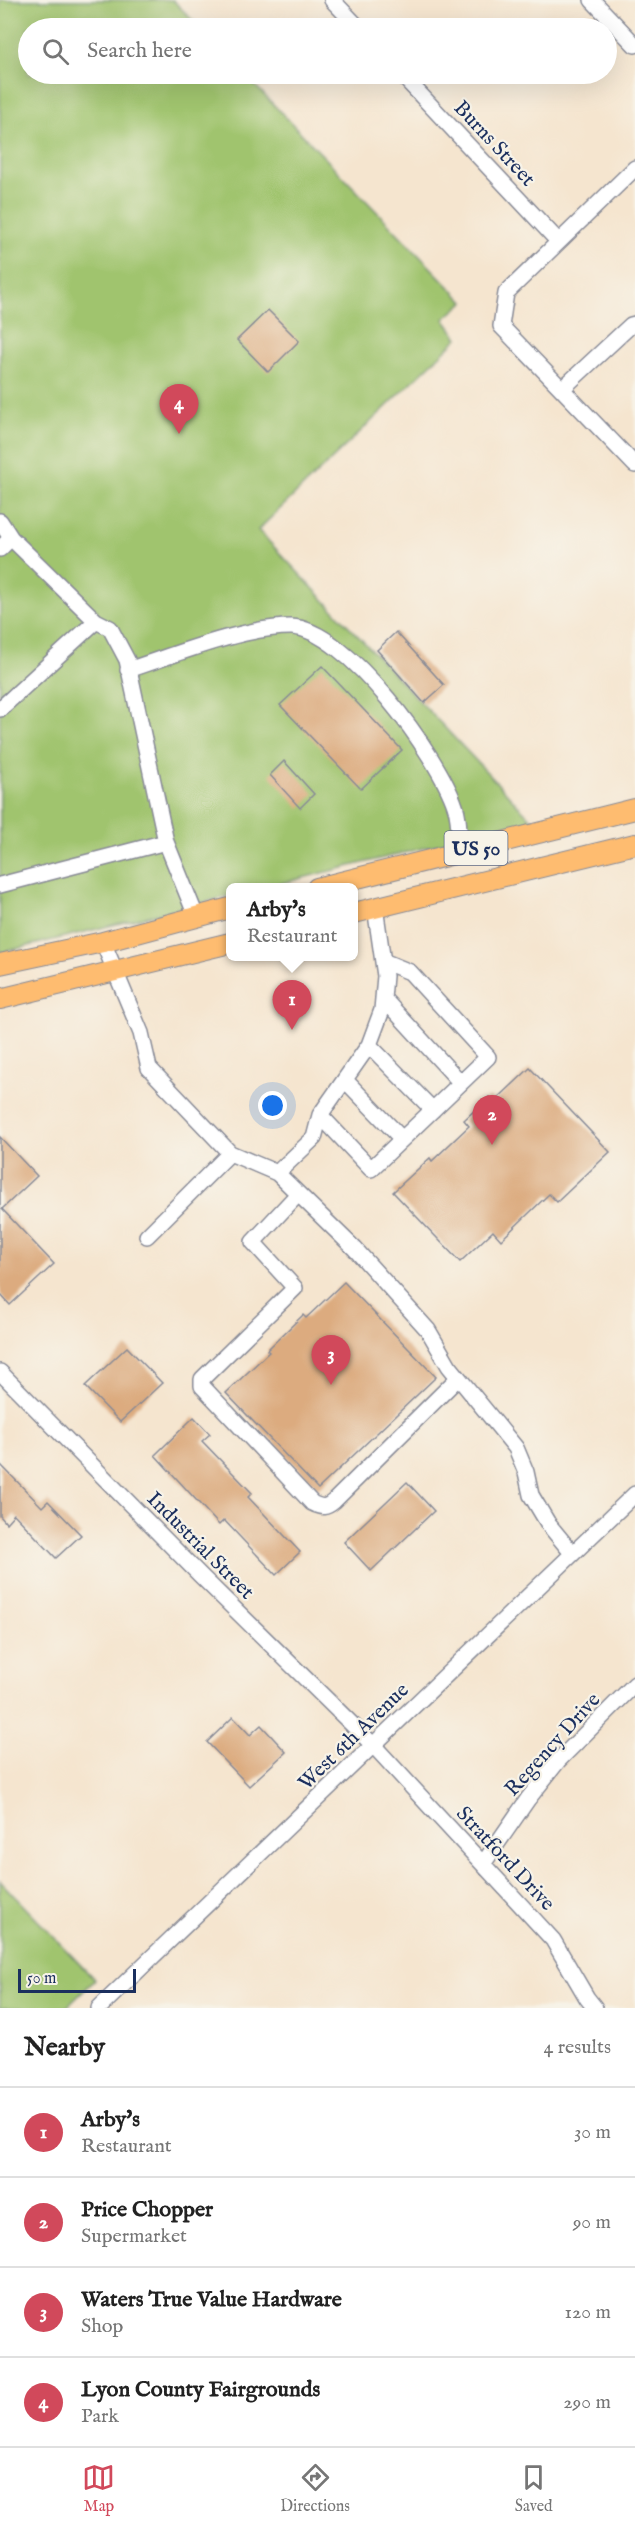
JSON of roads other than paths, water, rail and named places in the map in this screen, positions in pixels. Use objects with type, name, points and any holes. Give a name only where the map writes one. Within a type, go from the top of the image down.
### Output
[{"type":"main road","name":"US 50","points":[[336,883],[635,809]]},
{"type":"main road","name":"US 50","points":[[358,912],[635,844]]},
{"type":"main road","points":[[0,964],[103,942],[226,909]]},
{"type":"main road","points":[[0,999],[226,944]]},
{"type":"street","points":[[332,0],[349,18]]},
{"type":"street","points":[[592,0],[609,18]]},
{"type":"street","points":[[617,26],[635,45]]},
{"type":"street","name":"Burns Street","points":[[410,84],[558,241]]},
{"type":"street","points":[[633,459],[501,326],[506,293],[635,168]]},
{"type":"street","points":[[562,389],[631,325],[635,324]]},
{"type":"street","points":[[0,521],[11,538],[96,621],[110,628],[127,660],[166,842],[196,916]]},
{"type":"street","points":[[0,549],[11,538]]},
{"type":"street","points":[[0,709],[96,621]]},
{"type":"street","points":[[128,670],[219,641],[263,630],[293,627],[315,634],[353,660],[400,713],[436,766],[456,808],[460,851]]},
{"type":"street","points":[[0,885],[166,842]]},
{"type":"street","points":[[0,872],[17,881]]},
{"type":"street","points":[[277,1173],[314,1138],[320,1115],[369,1045],[382,1010],[385,976],[375,907]]},
{"type":"street","points":[[103,942],[141,1033],[149,1068],[230,1153],[277,1173],[355,1249],[428,1330],[458,1378],[516,1448],[526,1472],[531,1495],[549,1525],[573,1553]]},
{"type":"street","points":[[320,1115],[371,1169],[488,1056],[410,972],[383,961]]},
{"type":"street","points":[[383,998],[461,1083]]},
{"type":"street","points":[[369,1045],[433,1110]]},
{"type":"street","points":[[345,1080],[402,1139]]},
{"type":"street","points":[[147,1236],[230,1153]]},
{"type":"street","points":[[298,1194],[253,1242],[295,1288],[201,1379],[202,1386],[312,1503],[321,1508],[327,1507],[334,1501],[458,1378]]},
{"type":"street","name":"Industrial Street","points":[[0,1372],[200,1575],[374,1745]]},
{"type":"street","name":"West 6th Avenue","points":[[99,2008],[635,1494]]},
{"type":"street","name":"Regency Drive","points":[[483,1864],[528,1799],[558,1761],[634,1686]]},
{"type":"street","name":"Stratford Drive","points":[[374,1745],[553,1940],[586,1998],[595,2008]]},
{"type":"place","name":"Lyon County Fairgrounds","points":[[179,434]]},
{"type":"place","name":"Arby's","points":[[292,1030]]},
{"type":"place","name":"Price Chopper","points":[[492,1145]]},
{"type":"place","name":"Waters True Value Hardware","points":[[331,1385]]}]
